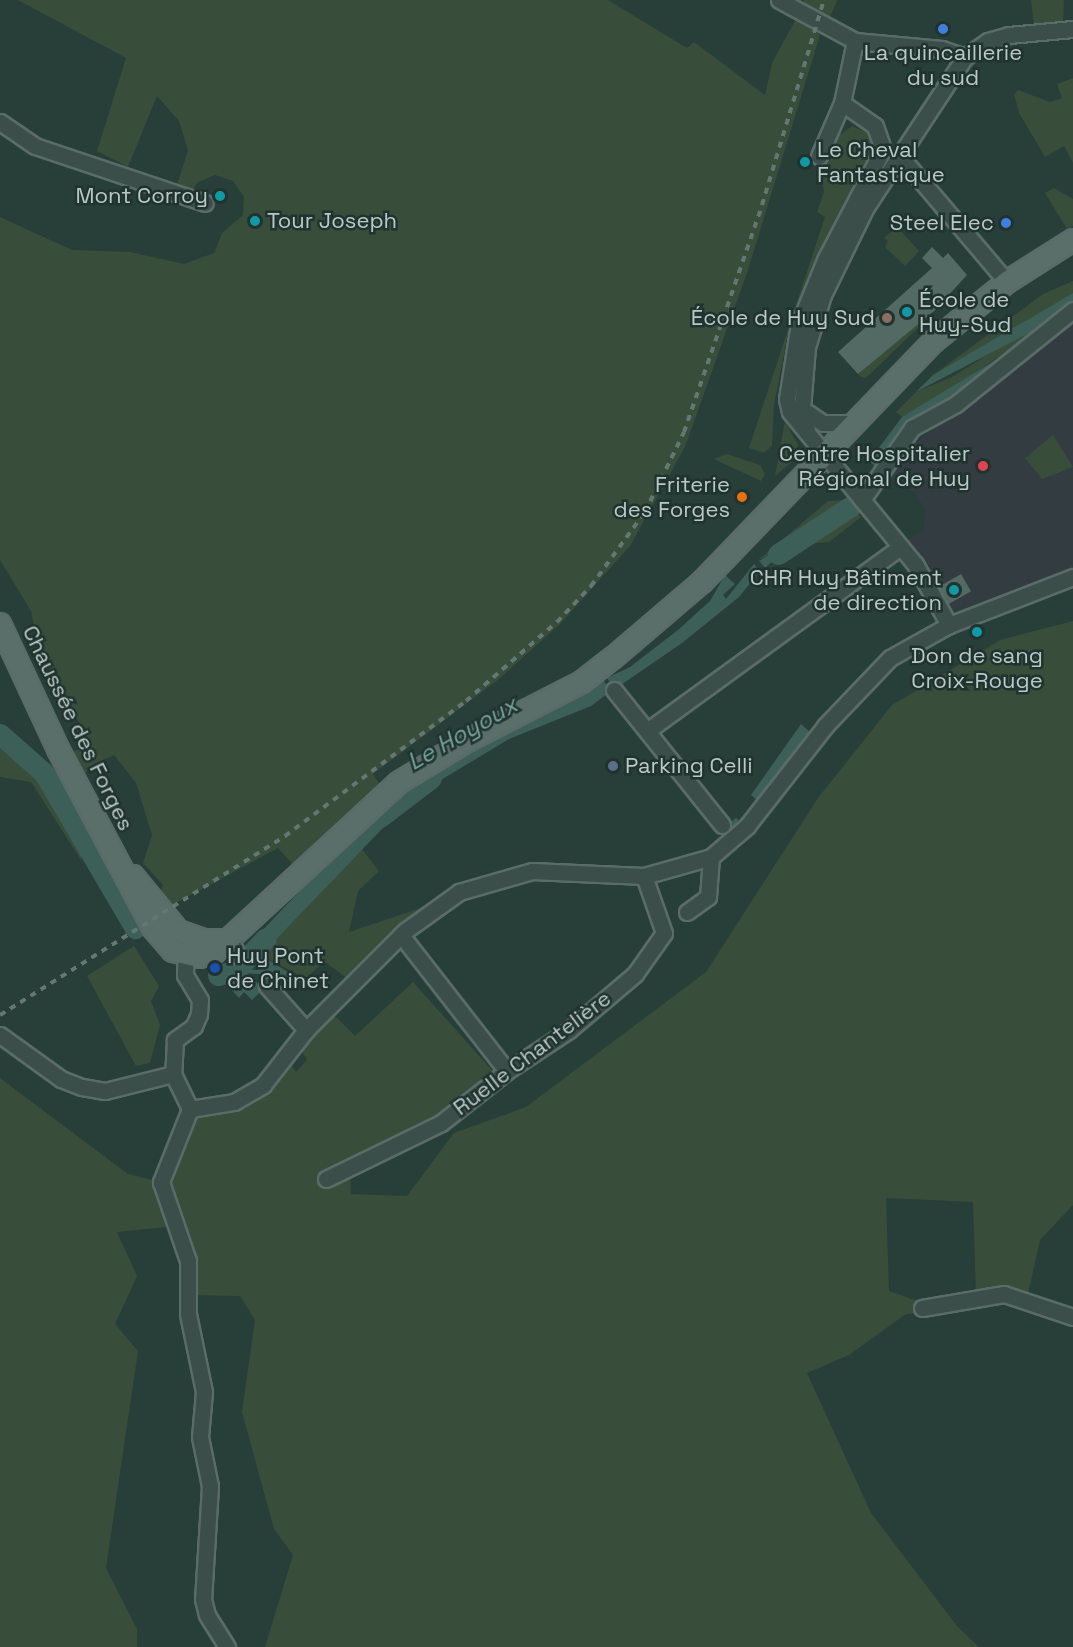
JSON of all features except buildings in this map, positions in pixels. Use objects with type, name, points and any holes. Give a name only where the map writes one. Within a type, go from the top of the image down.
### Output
[{"type":"main road","points":[[186,946],[232,945],[398,783],[598,670],[702,582],[851,423],[933,342],[1007,282],[1073,240]]},
{"type":"main road","name":"Chaussée des Forges","points":[[0,624],[113,853],[186,946]]},
{"type":"street","points":[[779,0],[855,41],[933,48],[965,57]]},
{"type":"street","points":[[809,437],[802,409],[807,347],[823,295],[856,223],[965,57],[988,41],[1073,29]]},
{"type":"street","points":[[819,156],[842,103],[855,41]]},
{"type":"street","points":[[842,103],[875,126],[883,149],[825,260],[799,324],[787,399],[790,412],[822,454],[915,564],[949,625]]},
{"type":"street","points":[[0,122],[35,146],[205,202]]},
{"type":"street","points":[[900,156],[1007,282]]},
{"type":"street","points":[[862,500],[912,428],[956,404],[1073,310]]},
{"type":"street","points":[[802,409],[823,423],[851,423]]},
{"type":"street","points":[[647,731],[900,547]]},
{"type":"street","points":[[190,1109],[234,1102],[250,1094],[282,1065],[306,1030],[401,936],[459,892],[499,878],[532,871],[644,876],[711,856],[747,826],[862,682],[913,642],[949,625],[1073,577]]},
{"type":"street","points":[[614,690],[722,825]]},
{"type":"street","points":[[687,912],[708,897],[711,856]]},
{"type":"street","name":"Ruelle Chantelière","points":[[326,1179],[441,1123],[507,1071],[569,1030],[657,949],[664,933],[644,876]]},
{"type":"street","points":[[401,936],[507,1071]]},
{"type":"street","points":[[186,946],[185,975],[200,1000],[194,1026],[175,1040],[173,1074],[190,1109],[161,1182],[188,1261],[188,1314],[204,1392],[200,1437],[210,1486],[203,1599],[207,1615],[226,1647]]},
{"type":"street","points":[[267,986],[306,1030]]},
{"type":"street","points":[[0,1035],[61,1079],[82,1088],[105,1091],[173,1074]]},
{"type":"street","points":[[922,1308],[1004,1294],[1073,1317]]},
{"type":"shaded area","points":[[18,0],[608,0],[687,48],[694,42],[765,95],[772,63],[796,19],[820,35],[748,270],[685,447],[630,546],[559,625],[499,679],[373,774],[381,786],[338,821],[297,869],[278,848],[165,909],[157,899],[163,885],[143,863],[152,835],[136,783],[114,755],[92,765],[80,780],[68,752],[82,749],[83,729],[39,650],[31,611],[0,560],[0,217],[72,250],[130,252],[184,264],[214,253],[222,233],[243,215],[244,197],[233,181],[215,175],[198,182],[190,193],[176,188],[188,150],[179,121],[157,96],[128,167],[97,151],[126,58]]},
{"type":"shaded area","points":[[804,0],[837,0],[829,20],[802,5]]},
{"type":"shaded area","points":[[1031,0],[1064,0],[1063,23],[1034,26]]},
{"type":"shaded area","points":[[1073,78],[1073,163],[1064,146],[1045,157],[1019,113],[1014,94],[1018,90],[1050,102],[1062,98],[1057,84]]},
{"type":"shaded area","points":[[852,126],[870,134],[873,158],[846,201],[803,291],[789,329],[774,405],[772,446],[764,453],[749,448],[825,217],[817,212],[824,192],[821,177],[837,137]]},
{"type":"shaded area","points":[[1054,188],[1073,199],[1073,226],[1067,229],[1045,193]]},
{"type":"shaded area","points":[[897,227],[919,251],[905,266],[885,247],[888,241],[884,238]]},
{"type":"shaded area","points":[[1073,281],[1073,293],[1057,306],[933,375],[1043,294]]},
{"type":"shaded area","points":[[1073,293],[1073,303],[877,468],[869,461],[902,417],[994,361],[1027,334],[916,392],[933,375]]},
{"type":"shaded area","points":[[922,317],[925,321],[866,378],[858,374]]},
{"type":"shaded area","name":"Centre Hospitalier Régional de Huy","points":[[1073,317],[1073,570],[952,618],[907,540],[924,529],[925,509],[915,494],[887,477],[901,455]]},
{"type":"shaded area","points":[[1023,333],[1028,336],[958,385],[902,417],[896,412],[916,392],[952,377]]},
{"type":"shaded area","points":[[785,421],[798,445],[793,461],[775,476]]},
{"type":"shaded area","points":[[1053,435],[1073,467],[1042,479],[1025,458]]},
{"type":"shaded area","points":[[727,454],[760,465],[765,474],[761,481],[714,459]]},
{"type":"shaded area","points":[[846,500],[861,517],[829,542],[808,544],[767,570],[796,546],[758,560],[828,501]]},
{"type":"shaded area","points":[[796,538],[800,538],[765,568],[759,561]]},
{"type":"shaded area","points":[[754,564],[760,571],[739,597],[682,643],[615,689],[607,678],[630,667],[678,630],[710,601],[725,575],[735,584],[723,595],[726,599]]},
{"type":"shaded area","points":[[1073,621],[1073,1205],[1040,1240],[1028,1294],[976,1295],[973,1202],[886,1198],[889,1291],[921,1302],[923,1313],[906,1314],[849,1355],[807,1373],[871,1513],[957,1626],[979,1647],[265,1647],[293,1555],[274,1529],[242,1412],[255,1320],[240,1296],[188,1295],[177,1226],[117,1232],[137,1276],[115,1324],[138,1351],[106,1568],[137,1629],[137,1647],[0,1647],[0,1078],[128,1174],[161,1182],[187,1116],[195,1119],[255,1103],[250,1094],[287,1058],[296,1072],[307,1060],[297,1043],[306,1030],[335,1016],[355,1036],[413,982],[499,1078],[350,1171],[351,1194],[407,1196],[454,1133],[526,1107],[706,972],[818,798],[892,705],[1000,640]]},
{"type":"shaded area","points":[[603,680],[611,691],[591,706],[509,739],[411,798],[406,789]]},
{"type":"shaded area","points":[[801,724],[811,733],[759,802],[751,795]]},
{"type":"shaded area","points":[[0,734],[44,773],[82,840],[81,860],[31,782],[0,777]]},
{"type":"shaded area","points":[[398,795],[404,806],[261,955],[297,978],[270,983],[242,952],[355,833]]},
{"type":"shaded area","points":[[361,848],[379,871],[358,891],[349,932],[424,907],[429,913],[356,985],[325,962],[299,983],[295,973],[261,955]]},
{"type":"shaded area","points":[[134,946],[159,986],[151,1001],[160,1025],[150,1063],[136,1066],[87,976]]},
{"type":"shaded area","points":[[234,959],[263,989],[252,1000],[244,992],[239,998],[218,975]]},
{"type":"waterway","name":"Le Hoyoux","points":[[778,554],[851,506]]},
{"type":"waterway","name":"Le Hoyoux","points":[[0,734],[44,773],[135,928]]},
{"type":"waterway","name":"Le Hoyoux","points":[[380,817],[431,778]]},
{"type":"waterway","points":[[728,829],[736,820]]},
{"type":"waterway","name":"Le Hoyoux","points":[[218,975],[235,971],[266,938]]},
{"type":"waterway","points":[[242,971],[264,972]]},
{"type":"railway","points":[[0,1015],[285,836],[466,701],[557,622],[591,586],[645,512],[684,432],[762,205],[824,0]]},
{"type":"place","name":"La quincaillerie du sud","points":[[943,29]]},
{"type":"place","name":"Le Cheval Fantastique","points":[[805,162]]},
{"type":"place","name":"Mont Corroy","points":[[220,196]]},
{"type":"place","name":"Tour Joseph","points":[[255,221]]},
{"type":"place","name":"Steel Elec","points":[[1006,223]]},
{"type":"place","name":"École de Huy-Sud","points":[[907,312]]},
{"type":"place","name":"École de Huy Sud","points":[[887,318]]},
{"type":"place","name":"Centre Hospitalier Régional de Huy","points":[[983,466]]},
{"type":"place","name":"Friterie des Forges","points":[[742,497]]},
{"type":"place","name":"CHR Huy Bâtiment de direction","points":[[954,590]]},
{"type":"place","name":"Don de sang Croix-Rouge","points":[[977,632]]},
{"type":"place","name":"Parking Celli","points":[[613,766]]},
{"type":"place","name":"Huy Pont de Chinet","points":[[215,968]]}]
